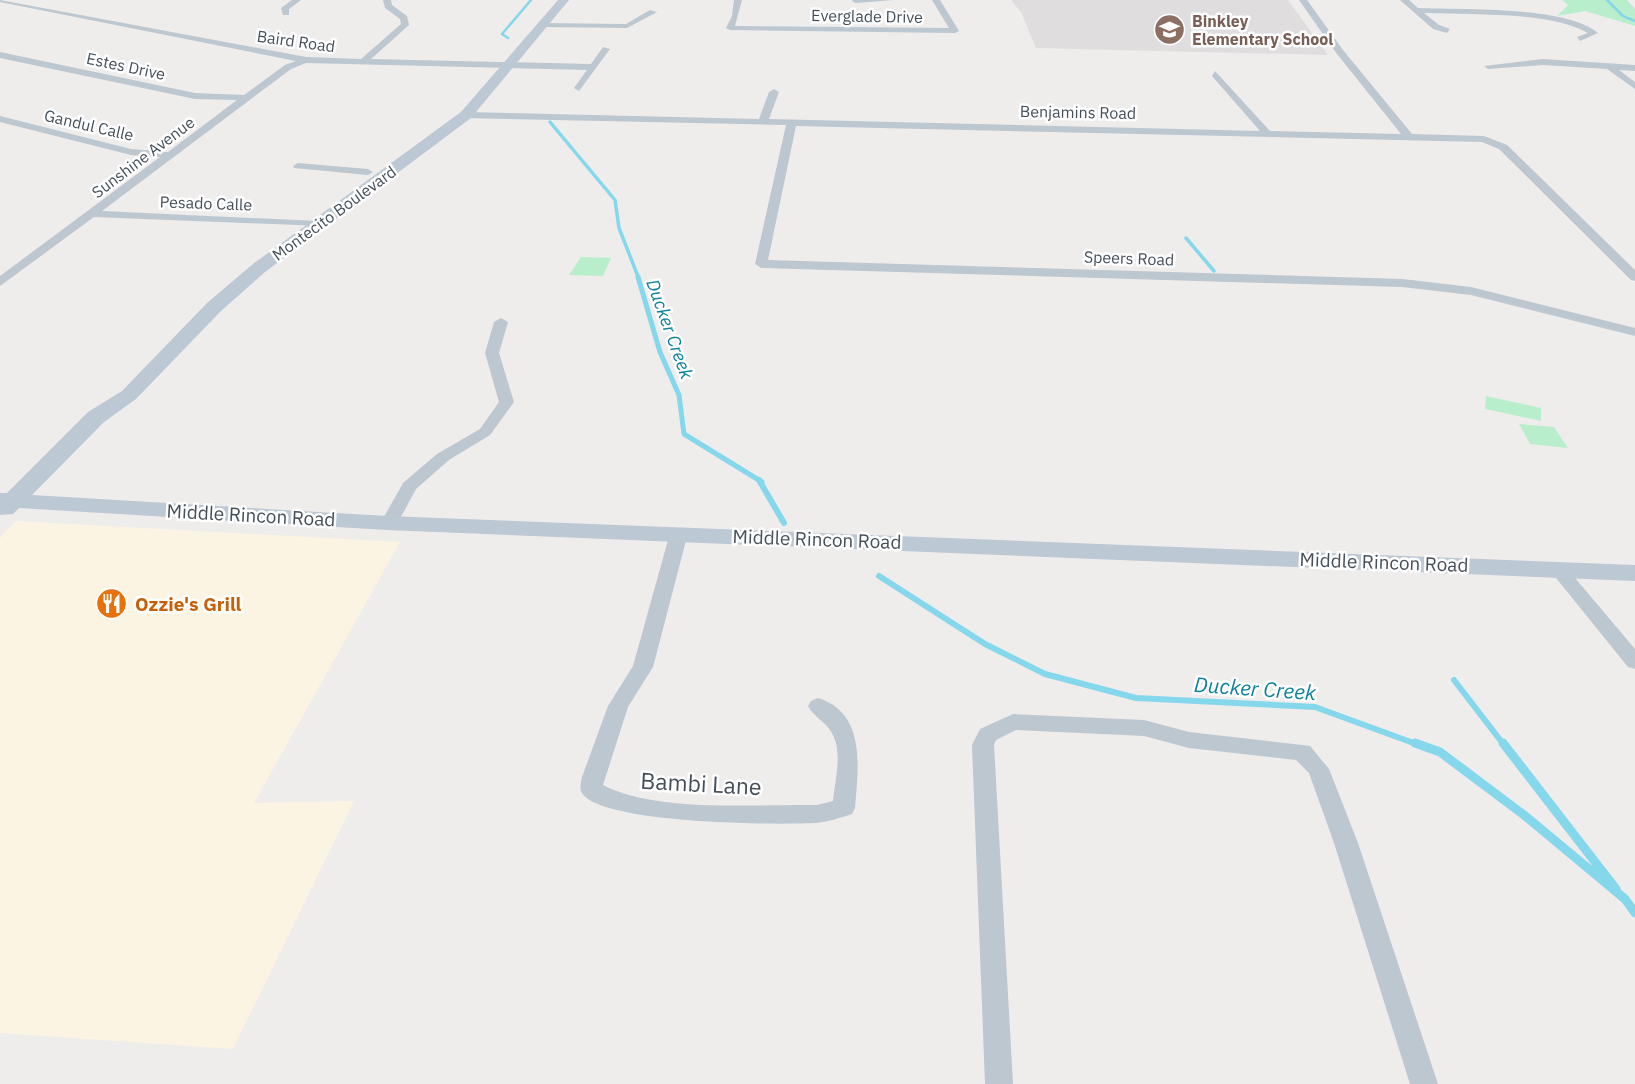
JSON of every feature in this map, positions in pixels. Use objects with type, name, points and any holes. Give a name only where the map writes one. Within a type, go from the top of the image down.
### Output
[{"type":"main road","name":"Montecito Boulevard","points":[[133,367],[243,264],[309,223],[466,115],[501,65],[553,0]]},
{"type":"main road","name":"Montecito Boulevard","points":[[4,505],[96,417],[129,395],[214,307],[368,172],[443,117],[501,65],[564,0]]},
{"type":"main road","name":"Montecito Boulevard","points":[[96,417],[94,412],[115,384]]},
{"type":"main road","name":"Middle Rincon Road","points":[[4,505],[389,524],[679,533],[1635,573]]},
{"type":"street","name":"Baird Road","points":[[0,0],[306,60],[592,67]]},
{"type":"street","points":[[286,13],[285,8],[297,0]]},
{"type":"street","points":[[362,62],[406,23],[388,6],[387,0]]},
{"type":"street","name":"Everglade Drive","points":[[738,0],[736,16],[730,28],[955,31],[936,0]]},
{"type":"street","points":[[856,1],[890,0]]},
{"type":"street","points":[[1303,0],[1340,52],[1409,137]]},
{"type":"street","points":[[1404,0],[1436,27],[1447,31]]},
{"type":"street","points":[[1417,10],[1560,20],[1594,33],[1580,39]]},
{"type":"street","points":[[542,25],[627,26],[653,12]]},
{"type":"street","points":[[579,88],[606,49]]},
{"type":"street","name":"Estes Drive","points":[[0,55],[195,96],[247,98]]},
{"type":"street","name":"Sunshine Avenue","points":[[0,282],[288,67],[306,60]]},
{"type":"street","points":[[1488,66],[1543,62],[1635,68]]},
{"type":"street","points":[[1609,66],[1635,86]]},
{"type":"street","points":[[1215,74],[1266,132]]},
{"type":"street","points":[[763,121],[774,92]]},
{"type":"street","name":"Benjamins Road","points":[[466,115],[1484,139],[1503,147],[1635,277]]},
{"type":"street","name":"Gandul Calle","points":[[0,119],[131,152],[171,155]]},
{"type":"street","name":"Speers Road","points":[[792,122],[761,264],[1416,284],[1471,291],[1635,332]]},
{"type":"street","points":[[298,166],[368,172]]},
{"type":"street","name":"Pesado Calle","points":[[94,214],[309,223]]},
{"type":"street","points":[[389,524],[409,486],[443,457],[485,432],[507,402],[492,354],[501,322]]},
{"type":"street","name":"Bambi Lane","points":[[679,533],[643,667],[618,706],[593,776],[591,789],[602,797],[638,808],[817,814],[844,808],[848,739],[837,719],[818,706]]},
{"type":"street","points":[[1558,569],[1635,662]]},
{"type":"street","points":[[999,1084],[983,758],[987,735],[1013,722],[1144,728],[1189,740],[1303,752],[1318,769],[1346,843],[1424,1084]]},
{"type":"shaded area","name":"Binkley Elementary School","points":[[1011,0],[1288,0],[1328,55],[1036,48],[1021,12]]},
{"type":"shaded area","points":[[16,521],[400,542],[254,803],[354,801],[233,1049],[0,1033],[0,538]]},
{"type":"green space","points":[[1562,0],[1627,0],[1635,9],[1635,26],[1585,11],[1557,16],[1568,5]]},
{"type":"green space","points":[[581,257],[611,258],[603,276],[569,275]]},
{"type":"green space","points":[[1486,396],[1541,408],[1541,421],[1485,409]]},
{"type":"green space","points":[[1519,424],[1554,427],[1568,448],[1530,444]]},
{"type":"waterway","name":"Ducker Creek","points":[[508,38],[502,34],[531,0]]},
{"type":"waterway","points":[[1607,0],[1623,16],[1635,21]]},
{"type":"waterway","name":"Ducker Creek","points":[[550,122],[615,200],[619,228],[639,279]]},
{"type":"waterway","points":[[1186,238],[1214,271]]},
{"type":"waterway","name":"Ducker Creek","points":[[638,277],[660,352],[679,395],[684,434],[759,480]]},
{"type":"waterway","name":"Ducker Creek","points":[[759,480],[784,523]]},
{"type":"waterway","name":"Ducker Creek","points":[[879,576],[985,644],[1045,674],[1136,698],[1315,707],[1419,745]]},
{"type":"waterway","points":[[1454,680],[1504,745]]},
{"type":"waterway","name":"Ducker Creek","points":[[1415,743],[1440,752],[1524,815],[1625,899],[1635,913]]},
{"type":"waterway","points":[[1503,743],[1616,889]]},
{"type":"place","name":"Binkley Elementary School","points":[[1169,30]]},
{"type":"place","name":"Ozzie's Grill","points":[[112,604]]}]
